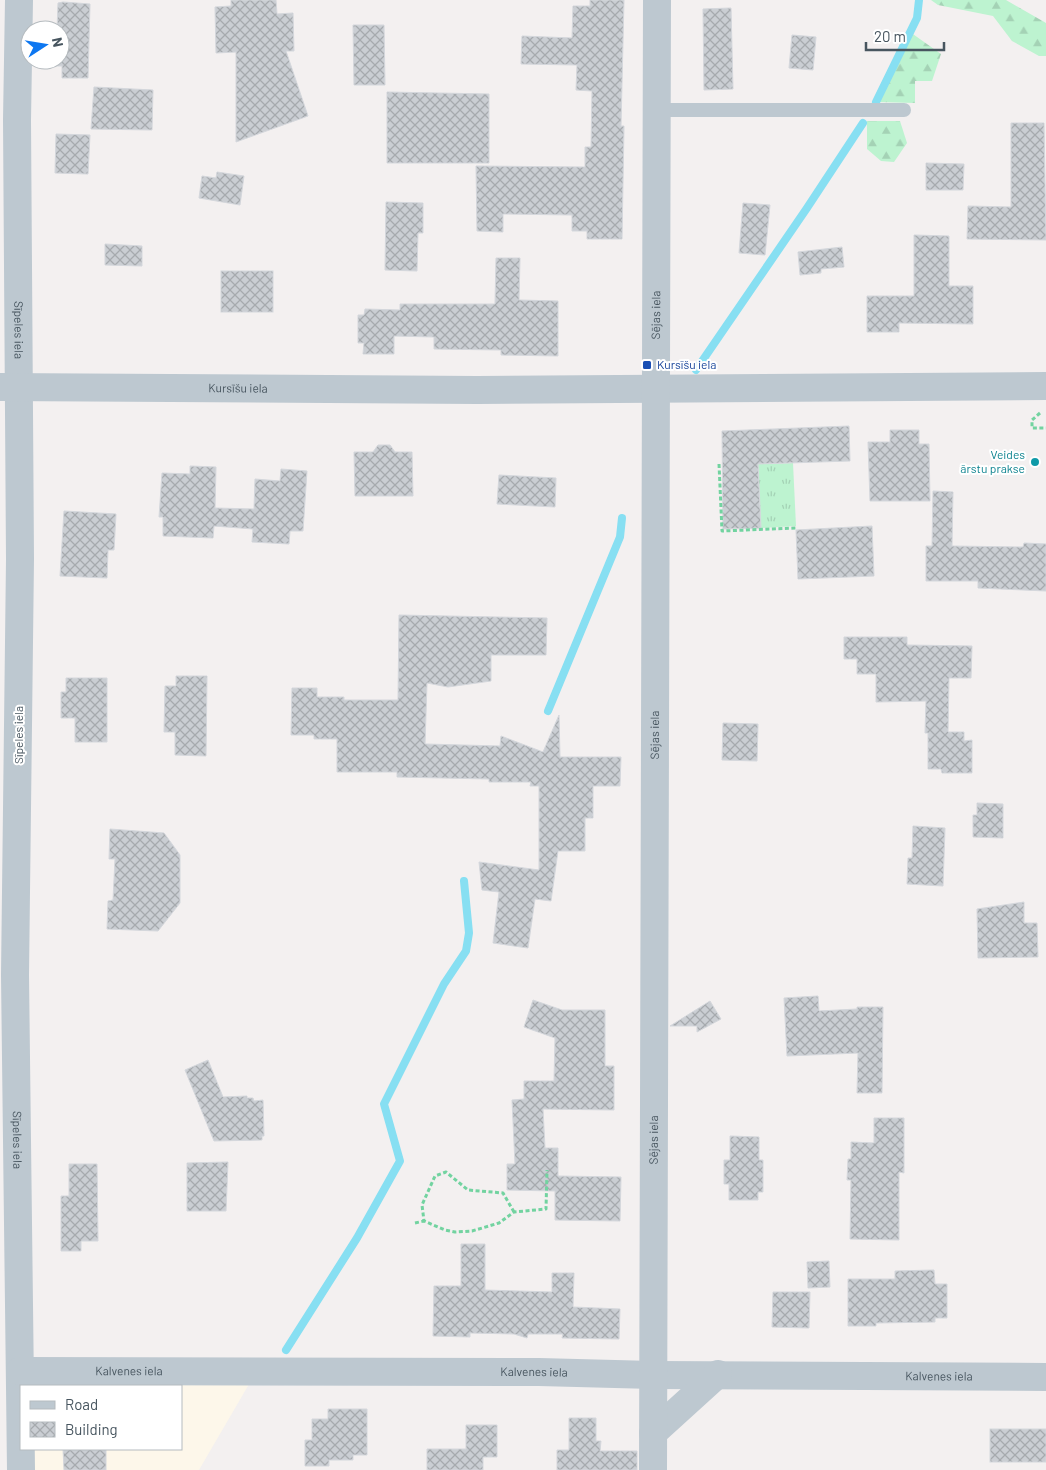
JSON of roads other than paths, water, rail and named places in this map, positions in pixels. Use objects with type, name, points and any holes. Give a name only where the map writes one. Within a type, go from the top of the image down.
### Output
[{"type":"street","name":"Sīpeles iela","points":[[19,0],[9,387],[20,559],[15,975],[20,1385]]},
{"type":"street","name":"Sējas iela","points":[[653,1470],[657,0]]},
{"type":"street","name":"Kursīšu iela","points":[[9,387],[393,390],[657,389],[1045,398]]},
{"type":"street","name":"Kalvenes iela","points":[[20,1371],[538,1372],[1046,1377]]},
{"type":"street","points":[[653,1433],[718,1374]]},
{"type":"street","name":"Sīpeles iela","points":[[21,1450],[21,1470]]},
{"type":"lane","points":[[657,110],[904,110]]},
{"type":"waterway","points":[[876,102],[917,18],[919,0]]},
{"type":"waterway","points":[[696,370],[863,123]]},
{"type":"waterway","points":[[548,711],[620,537],[622,518]]},
{"type":"waterway","points":[[286,1350],[357,1238],[400,1161],[384,1104],[444,984],[466,951],[469,933],[464,881]]},
{"type":"place","name":"Kursīšu iela","points":[[647,365]]},
{"type":"place","name":"Veides ārstu prakse","points":[[1035,462]]}]
